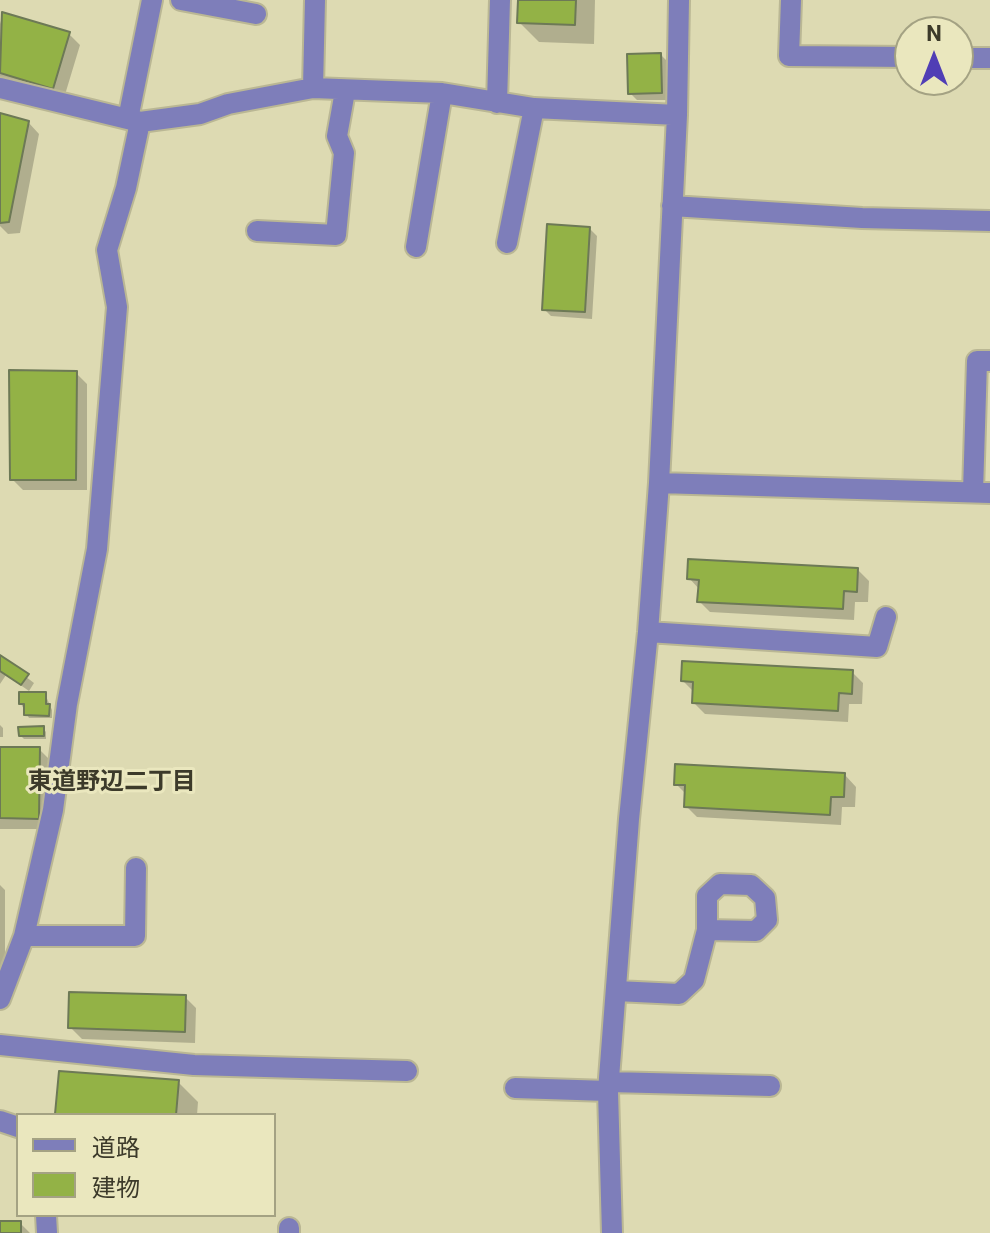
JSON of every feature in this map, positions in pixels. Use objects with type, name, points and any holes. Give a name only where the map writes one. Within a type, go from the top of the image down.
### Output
[{"type":"street","points":[[0,999],[24,936],[53,810],[67,704],[97,549],[117,307],[107,250],[126,188],[152,0]]},
{"type":"street","points":[[181,0],[256,14]]},
{"type":"street","points":[[313,88],[315,0]]},
{"type":"street","points":[[497,103],[500,0]]},
{"type":"street","points":[[612,1233],[608,1087],[659,483],[677,115],[679,0]]},
{"type":"street","points":[[791,0],[789,56],[894,57]]},
{"type":"street","points":[[0,88],[134,120],[200,114],[228,104],[313,88],[442,93],[534,108],[677,115]]},
{"type":"street","points":[[257,231],[336,235],[344,153],[337,136],[345,91]]},
{"type":"street","points":[[416,247],[442,93]]},
{"type":"street","points":[[507,243],[534,108]]},
{"type":"street","points":[[672,206],[862,218],[990,221]]},
{"type":"street","points":[[659,483],[981,493],[977,361],[990,361]]},
{"type":"street","points":[[648,632],[877,647],[886,617]]},
{"type":"street","points":[[24,936],[135,936],[136,868]]},
{"type":"street","points":[[616,991],[679,994],[694,980],[707,930]]},
{"type":"street","points":[[0,1045],[194,1065],[407,1071]]},
{"type":"street","points":[[515,1088],[770,1086]]},
{"type":"building","points":[[518,0],[576,0],[575,25],[517,23]]},
{"type":"building","points":[[2,12],[70,32],[53,89],[0,73]]},
{"type":"building","points":[[661,53],[662,93],[628,94],[627,54]]},
{"type":"building","points":[[0,113],[29,121],[9,222],[0,223]]},
{"type":"building","points":[[547,224],[590,227],[585,312],[542,310]]},
{"type":"building","points":[[9,370],[77,371],[76,480],[10,480]]},
{"type":"building","points":[[688,559],[858,568],[857,592],[844,591],[843,609],[697,602],[699,580],[687,579]]},
{"type":"building","points":[[0,655],[29,674],[21,685],[0,671]]},
{"type":"building","points":[[682,661],[853,670],[852,694],[839,693],[838,711],[692,703],[693,682],[681,681]]},
{"type":"building","points":[[19,692],[46,692],[46,704],[50,704],[49,716],[24,715],[24,704],[19,704]]},
{"type":"building","points":[[44,726],[44,736],[19,736],[18,727]]},
{"type":"building","points":[[0,747],[40,747],[39,819],[0,818]]},
{"type":"building","points":[[675,764],[845,773],[844,797],[831,797],[830,815],[684,807],[685,785],[674,785]]},
{"type":"building","points":[[69,992],[186,995],[185,1032],[68,1028]]},
{"type":"building","points":[[59,1071],[179,1080],[176,1113],[55,1113]]},
{"type":"building","points":[[0,1221],[21,1221],[21,1233],[0,1233]]},
{"type":"district","name":"東道野辺二丁目","points":[[112,783]]}]
